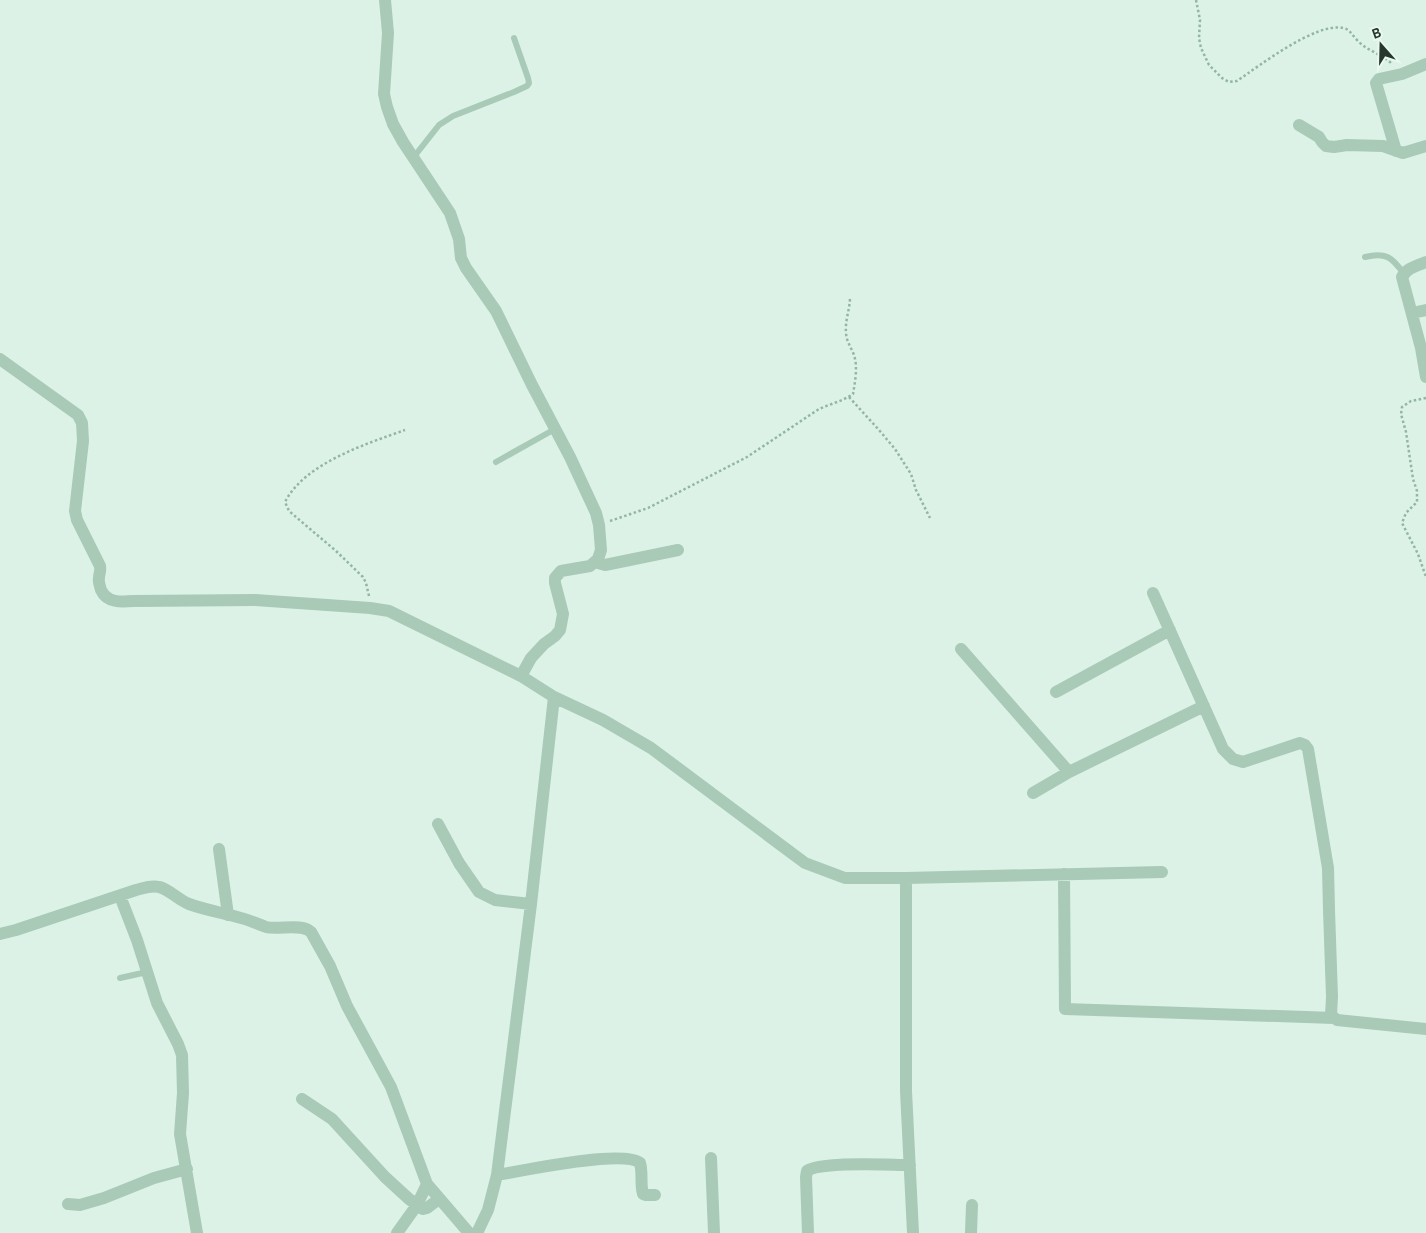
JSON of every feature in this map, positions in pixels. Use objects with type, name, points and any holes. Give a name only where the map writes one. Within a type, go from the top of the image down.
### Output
[{"type":"street","points":[[385,0],[388,33],[384,94],[393,124],[450,213],[459,239],[461,258],[496,311],[584,484],[599,525],[601,550],[596,562],[590,566],[564,570],[558,574],[555,583],[563,614],[560,630],[530,658],[521,676]]},
{"type":"street","points":[[1396,150],[1376,83],[1379,80],[1402,74],[1426,64]]},
{"type":"street","points":[[1299,125],[1319,137],[1326,146],[1384,146],[1403,153],[1426,146]]},
{"type":"street","points":[[1426,262],[1410,268],[1402,277],[1421,348],[1426,377]]},
{"type":"street","points":[[1412,313],[1426,310]]},
{"type":"street","points":[[0,359],[78,415],[82,423],[83,441],[75,511],[77,520],[100,566],[101,570],[98,579],[103,595],[108,598],[118,602],[255,600],[389,611],[521,676],[554,697],[603,720],[651,748],[805,862],[844,878],[1162,872]]},
{"type":"street","points":[[596,562],[598,564],[605,564],[678,550]]},
{"type":"street","points":[[1153,592],[1224,750],[1233,759],[1243,762],[1300,743],[1308,749],[1328,868],[1331,1012],[1334,1018]]},
{"type":"street","points":[[1056,692],[1170,630]]},
{"type":"street","points":[[961,649],[1069,772]]},
{"type":"street","points":[[477,1233],[488,1210],[497,1175],[531,904],[554,697]]},
{"type":"street","points":[[1033,794],[1069,772],[1204,706]]},
{"type":"street","points":[[438,824],[459,863],[479,892],[494,900],[531,904]]},
{"type":"street","points":[[219,849],[228,915]]},
{"type":"street","points":[[1064,874],[1064,1009],[1334,1018],[1337,1020],[1426,1029]]},
{"type":"street","points":[[906,878],[906,1091],[913,1233]]},
{"type":"street","points":[[0,934],[147,887],[156,886],[163,888],[186,903],[269,928],[308,928],[330,966],[347,1006],[391,1087],[427,1184],[469,1233]]},
{"type":"street","points":[[120,896],[138,940],[157,1003],[182,1055],[183,1092],[180,1134],[197,1233]]},
{"type":"street","points":[[302,1099],[332,1119],[385,1177],[423,1209],[438,1199]]},
{"type":"street","points":[[711,1158],[714,1233]]},
{"type":"street","points":[[497,1175],[588,1160],[633,1159],[640,1163],[643,1194],[655,1195]]},
{"type":"street","points":[[808,1233],[806,1177],[807,1171],[811,1168],[830,1165],[910,1165]]},
{"type":"street","points":[[68,1204],[80,1205],[104,1198],[154,1178],[187,1169]]},
{"type":"street","points":[[397,1233],[417,1204],[427,1184]]},
{"type":"street","points":[[971,1233],[972,1205]]},
{"type":"lane","points":[[413,158],[439,125],[453,116],[528,86],[528,78],[514,38]]},
{"type":"lane","points":[[1365,258],[1377,255],[1388,257],[1404,274]]},
{"type":"lane","points":[[496,462],[556,430]]},
{"type":"lane","points":[[120,978],[147,972]]},
{"type":"path","points":[[1196,0],[1200,20],[1199,38],[1202,48],[1209,65],[1229,82],[1237,81],[1309,35],[1336,28],[1344,28],[1352,33],[1357,41],[1379,56],[1388,59],[1402,74]]},
{"type":"path","points":[[599,525],[648,508],[687,488],[747,457],[819,409],[846,399],[853,394],[856,364],[854,354],[847,341],[846,333],[850,297]]},
{"type":"path","points":[[849,397],[895,449],[911,474],[916,490],[930,518]]},
{"type":"path","points":[[1426,398],[1411,401],[1402,407],[1401,414],[1406,432],[1412,479],[1417,492],[1417,502],[1406,513],[1402,522],[1418,554],[1426,577]]},
{"type":"path","points":[[370,608],[366,583],[363,577],[289,511],[285,502],[301,481],[330,461],[405,430]]}]
